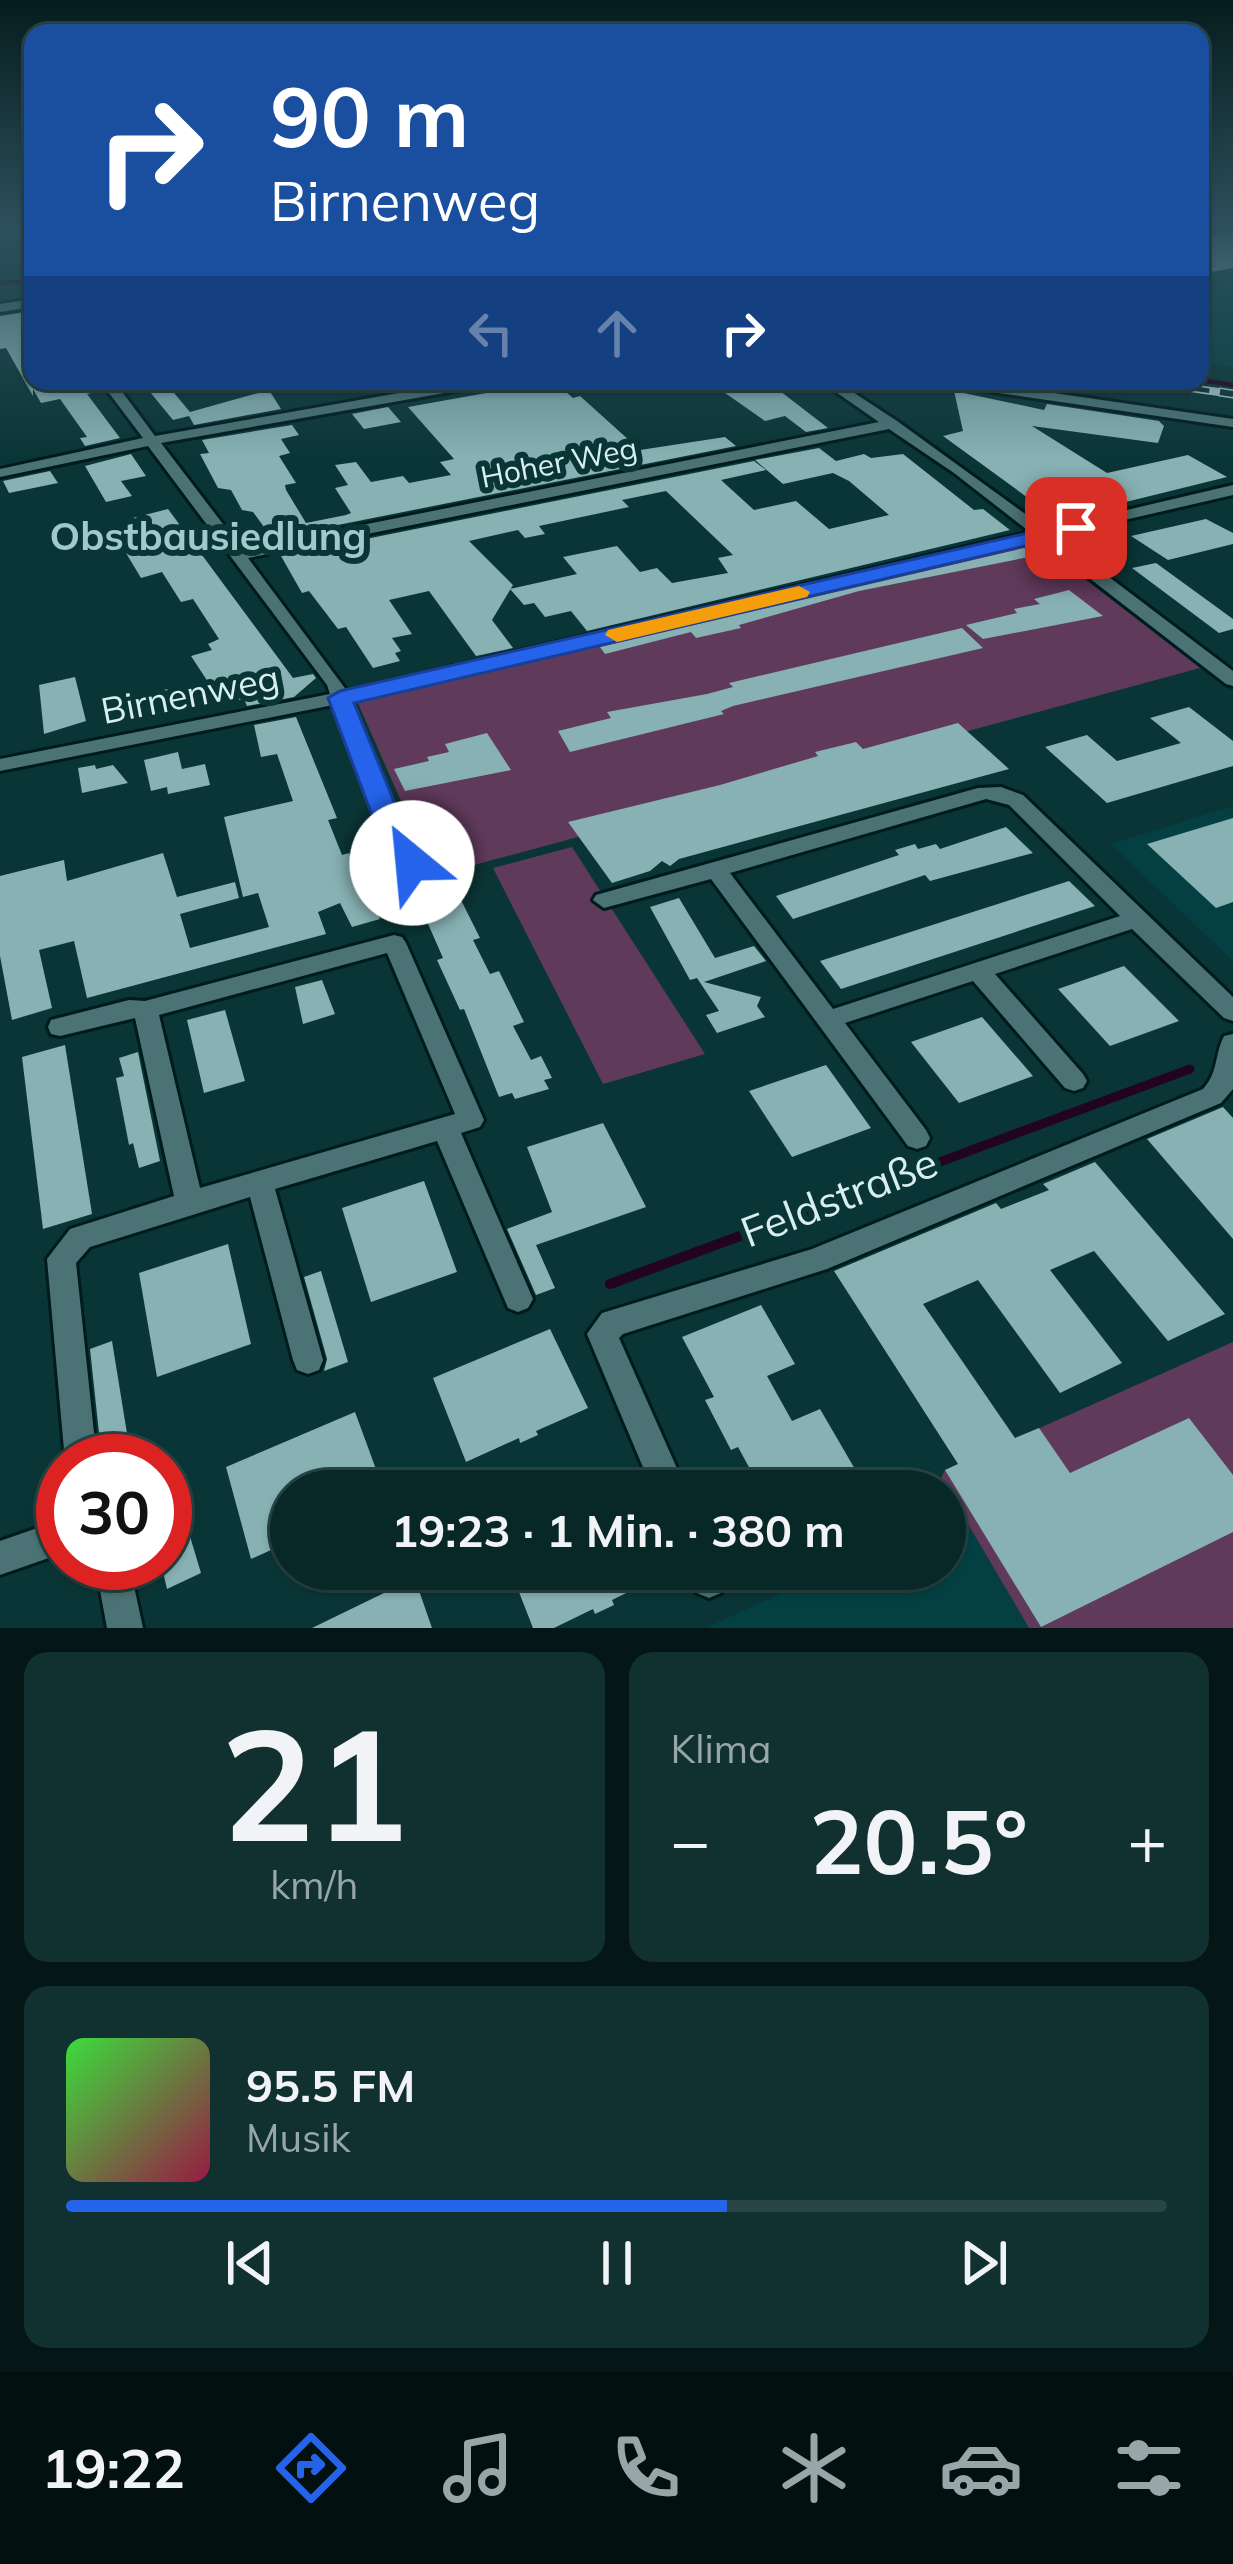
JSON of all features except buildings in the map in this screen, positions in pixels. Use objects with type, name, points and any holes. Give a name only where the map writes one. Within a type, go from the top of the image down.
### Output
[{"type":"street","points":[[114,390],[336,685],[392,831],[412,863]]},
{"type":"street","points":[[0,473],[154,440],[439,390]]},
{"type":"street","points":[[852,390],[1233,680]]},
{"type":"street","points":[[1006,390],[1233,423]]},
{"type":"street","name":"Hoher Weg","points":[[237,555],[892,424]]},
{"type":"street","name":"Birnenweg","points":[[0,765],[340,698],[1233,490]]},
{"type":"street","points":[[604,900],[1001,793],[1016,800],[1233,1012]]},
{"type":"street","points":[[716,869],[917,1138]]},
{"type":"street","points":[[830,1019],[1136,919]]},
{"type":"street","points":[[60,1027],[129,1009],[146,1010],[394,943],[471,1120],[80,1238],[61,1259],[78,1434]]},
{"type":"street","points":[[980,973],[1074,1081]]},
{"type":"street","points":[[146,1010],[190,1203]]},
{"type":"street","name":"Feldstraße","points":[[661,1470],[602,1334],[613,1323],[817,1260],[1212,1096],[1226,1080],[1233,1043]]},
{"type":"street","points":[[445,1127],[518,1299]]},
{"type":"street","points":[[260,1183],[308,1360]]},
{"type":"street","points":[[0,1558],[36,1545]]},
{"type":"street","points":[[117,1590],[125,1628]]},
{"type":"shaded area","points":[[1209,307],[1233,307],[1233,367],[1209,364]]},
{"type":"shaded area","points":[[1037,542],[1200,668],[434,876],[357,701]]},
{"type":"shaded area","points":[[1233,806],[1233,961],[1111,844]]},
{"type":"shaded area","points":[[572,847],[705,1054],[603,1084],[493,868]]},
{"type":"shaded area","points":[[1233,1342],[1233,1628],[1029,1628],[966,1521],[966,1470],[945,1470]]},
{"type":"shaded area","points":[[966,1521],[1029,1628],[706,1628],[788,1590],[966,1590]]},
{"type":"waterway","points":[[1209,381],[1233,385]]},
{"type":"waterway","points":[[832,1202],[1190,1069]]},
{"type":"waterway","points":[[610,1284],[840,1199]]},
{"type":"railway","points":[[1204,390],[1233,394],[1220,392]]},
{"type":"slow traffic","points":[[617,635],[799,592]]},
{"type":"district","name":"Obstbausiedlung","points":[[208,536]]},
{"type":"route","points":[[412,863],[392,831],[340,698],[1076,528]]}]
